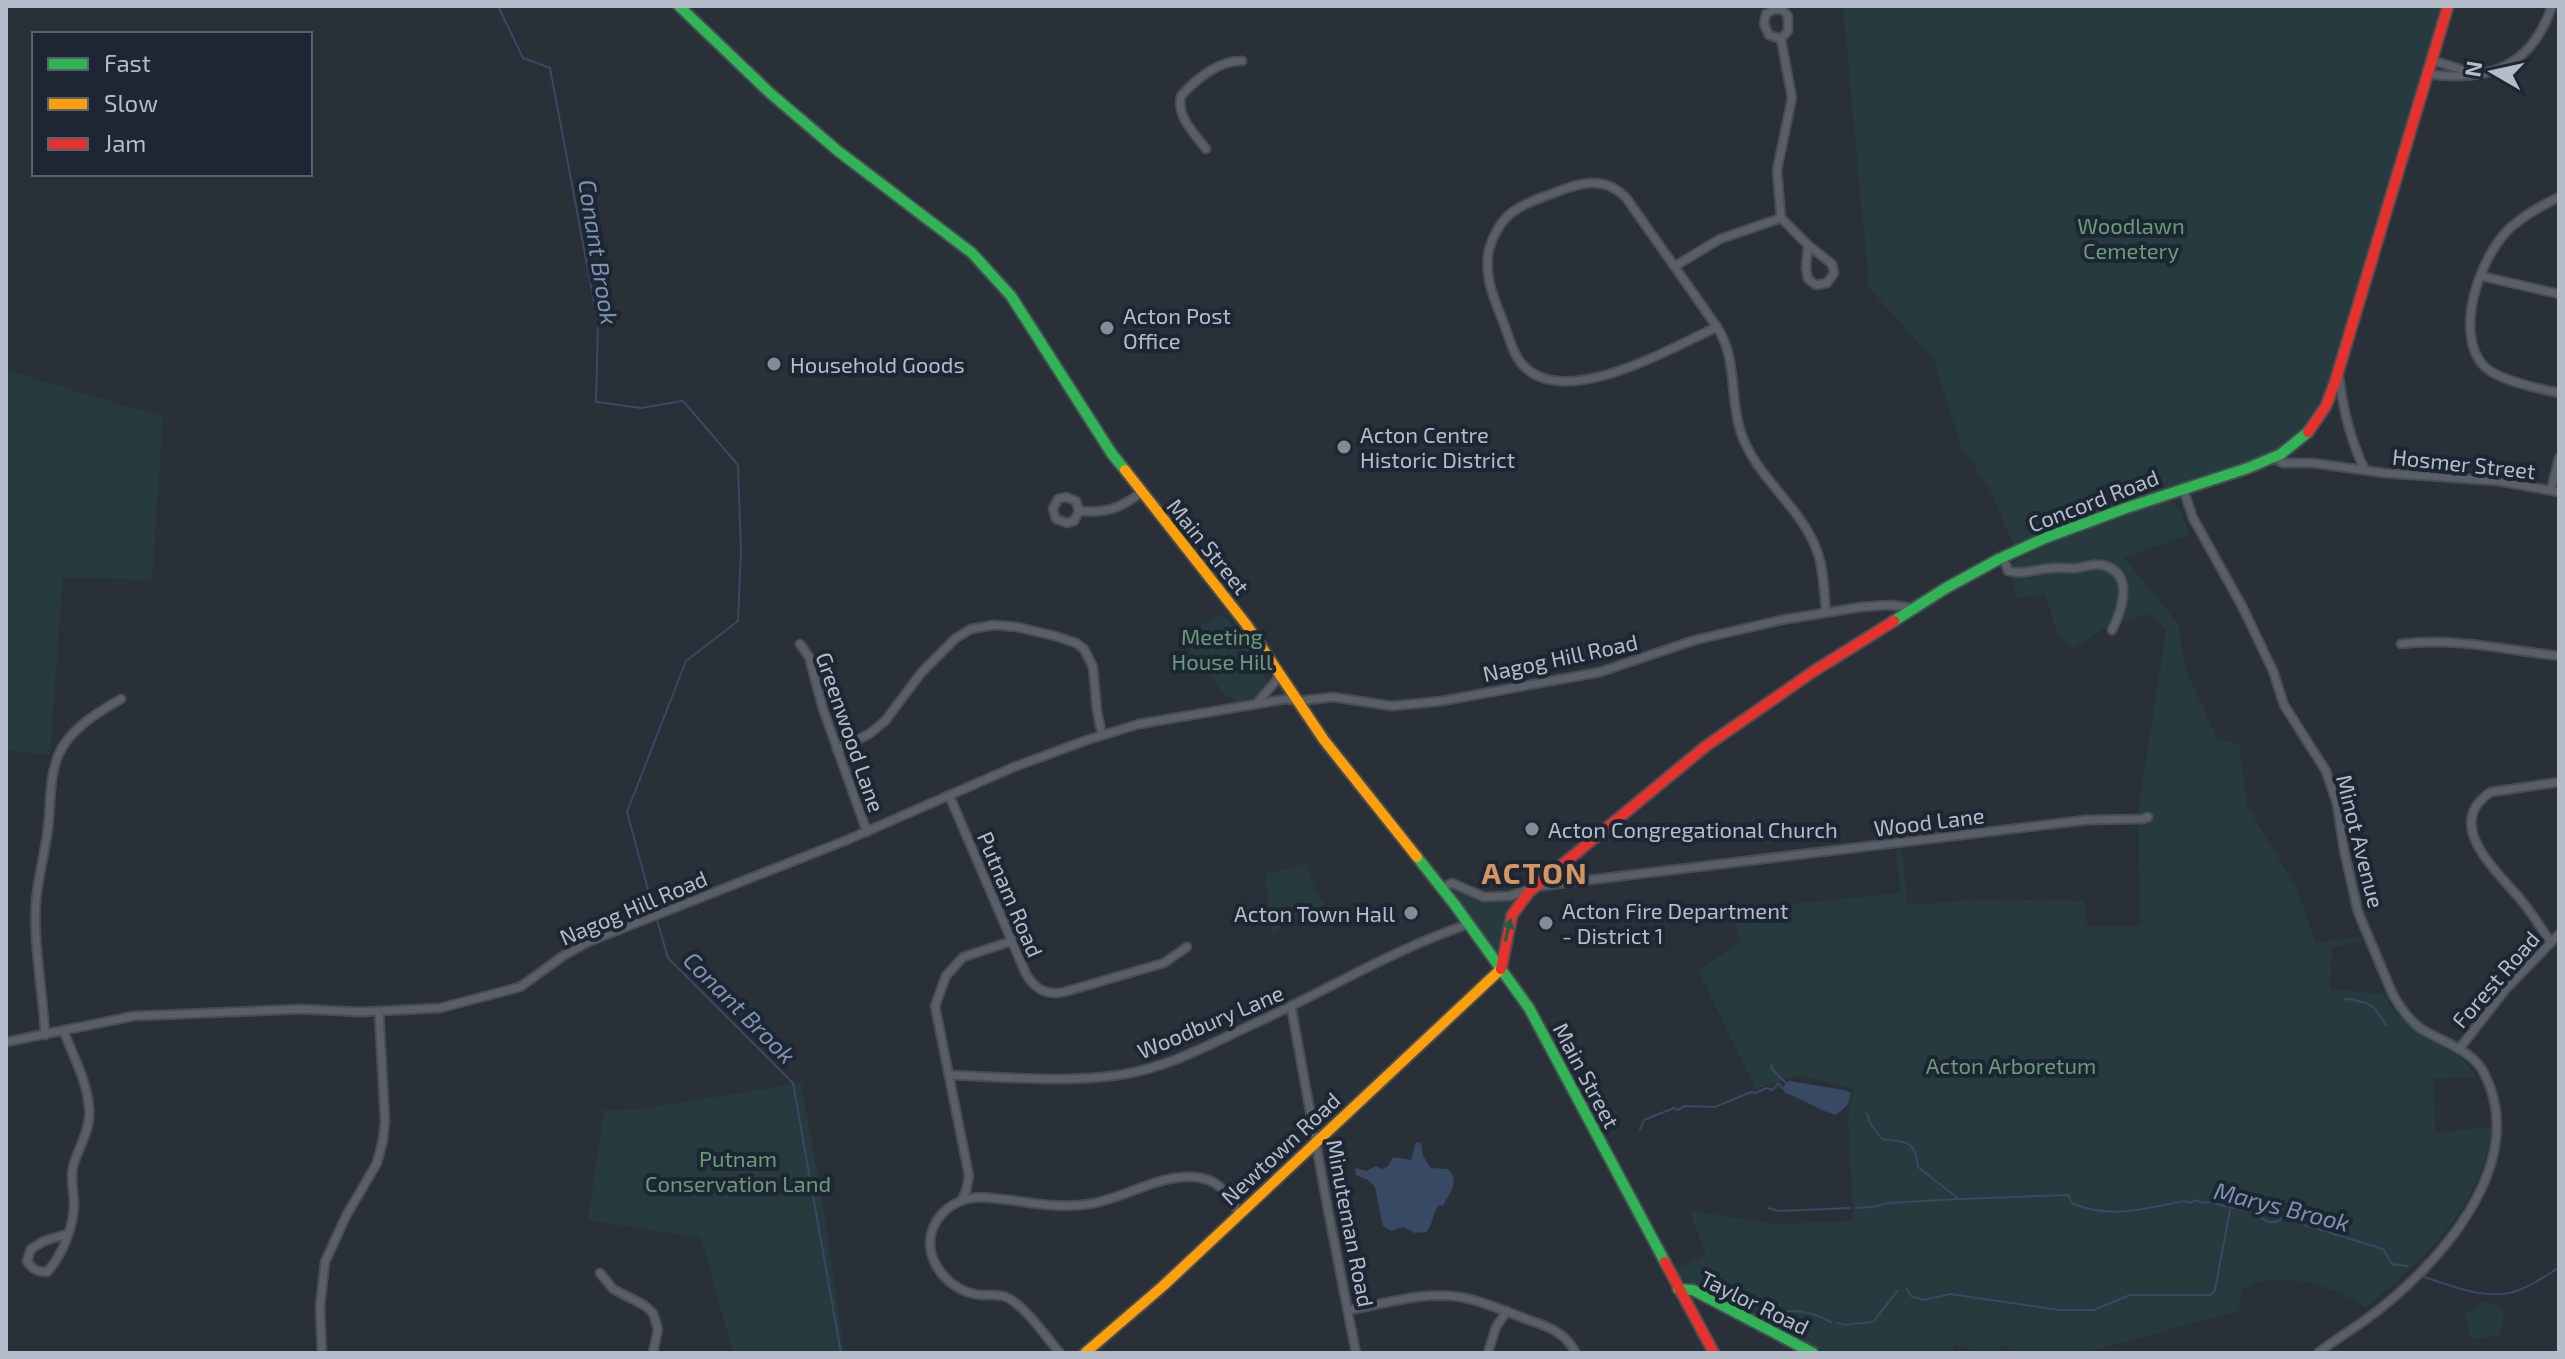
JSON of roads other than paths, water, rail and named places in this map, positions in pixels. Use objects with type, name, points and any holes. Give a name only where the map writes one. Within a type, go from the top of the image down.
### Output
[{"type":"street","name":"Main Street","points":[[679,6],[770,93],[838,151],[972,253],[1011,296],[1112,454],[1246,624],[1324,740],[1469,924],[1529,1008],[1714,1353]]},
{"type":"street","points":[[692,6],[692,19]]},
{"type":"street","name":"Concord Road","points":[[1501,969],[1508,927],[1519,903],[1531,891],[1706,746],[1814,671],[1946,588],[2003,557],[2045,538],[2274,458],[2298,442],[2315,424],[2339,369],[2448,6]]},
{"type":"street","points":[[2427,74],[2461,77],[2499,70],[2524,53],[2541,32],[2552,6]]},
{"type":"street","points":[[1774,9],[1783,10],[1788,16],[1787,35],[1781,39],[1772,37],[1765,28],[1765,17],[1774,9]]},
{"type":"street","points":[[1781,39],[1792,98],[1777,170],[1781,218],[1832,264],[1834,273],[1827,283],[1816,285],[1808,279],[1808,245]]},
{"type":"street","points":[[1206,149],[1181,115],[1181,96],[1221,64],[1231,60],[1242,61]]},
{"type":"street","points":[[2432,60],[2481,75]]},
{"type":"street","points":[[1717,327],[1609,374],[1579,380],[1542,377],[1527,369],[1514,353],[1487,273],[1492,241],[1511,213],[1528,203],[1584,183],[1599,183],[1619,190],[1717,327],[1730,359],[1741,434],[1755,463],[1803,524],[1817,550],[1826,612]]},
{"type":"street","points":[[2559,197],[2519,220],[2489,256],[2472,306],[2471,325],[2472,347],[2485,367],[2559,393]]},
{"type":"street","points":[[1675,266],[1720,239],[1781,218]]},
{"type":"street","points":[[2481,276],[2559,294]]},
{"type":"street","name":"Hosmer Street","points":[[2339,369],[2345,417],[2353,446],[2365,470]]},
{"type":"street","name":"Hosmer Street","points":[[2274,458],[2283,463],[2313,463],[2498,481],[2555,491]]},
{"type":"street","points":[[2555,491],[2559,458]]},
{"type":"street","name":"Minot Avenue","points":[[2183,488],[2193,518],[2243,608],[2273,671],[2284,705],[2326,771],[2337,804],[2358,912],[2393,995],[2418,1027],[2459,1049],[2484,1073],[2496,1115],[2497,1139],[2492,1164],[2476,1201],[2455,1232],[2369,1318],[2318,1353]]},
{"type":"street","points":[[1079,511],[1104,513],[1122,506],[1141,493]]},
{"type":"street","points":[[2003,557],[2008,571],[2021,573],[2095,564],[2110,568],[2120,579],[2124,595],[2112,630]]},
{"type":"street","name":"Nagog Hill Road","points":[[6,1042],[134,1016],[301,1009],[379,1012],[440,1008],[520,987],[588,942],[867,832],[1014,767],[1139,724],[1286,699],[1298,701],[1333,697],[1392,706],[1442,701],[1600,672],[1695,640],[1826,612],[1890,605],[1916,608]]},
{"type":"street","points":[[837,750],[880,725],[921,673],[956,638],[971,629],[994,625],[1055,636],[1084,649],[1093,667],[1102,735]]},
{"type":"street","points":[[2401,644],[2448,642],[2559,656]]},
{"type":"street","name":"Greenwood Lane","points":[[800,644],[809,657],[823,709],[867,832]]},
{"type":"street","points":[[1257,703],[1280,676]]},
{"type":"street","points":[[45,1035],[36,900],[58,754],[75,732],[100,711],[121,699]]},
{"type":"street","points":[[2550,941],[2478,846],[2471,820],[2473,808],[2491,792],[2559,782]]},
{"type":"street","name":"Putnam Road","points":[[949,795],[1033,986],[1057,994],[1164,963],[1187,947]]},
{"type":"street","name":"Wood Lane","points":[[1531,891],[1572,882],[2052,824],[2148,817]]},
{"type":"street","points":[[1563,862],[1572,882]]},
{"type":"street","name":"Concord Road","points":[[1441,888],[1452,883],[1484,897],[1531,891]]},
{"type":"street","name":"Woodbury Lane","points":[[949,1075],[1029,1078],[1118,1076],[1178,1059],[1400,953],[1469,924]]},
{"type":"street","name":"Forest Road","points":[[2459,1049],[2506,989],[2559,934]]},
{"type":"street","points":[[961,1201],[969,1176],[935,1006],[942,984],[963,957],[1012,941]]},
{"type":"street","name":"Newtown Road","points":[[1085,1353],[1163,1286],[1501,969]]},
{"type":"street","name":"Minuteman Road","points":[[1291,1006],[1356,1353]]},
{"type":"street","points":[[322,1353],[320,1307],[325,1262],[346,1216],[377,1163],[383,1140],[385,1121],[379,1012]]},
{"type":"street","points":[[63,1030],[84,1083],[90,1109],[84,1140],[72,1169],[73,1220],[61,1255],[47,1272],[35,1270],[30,1265],[28,1254],[31,1249],[67,1234]]},
{"type":"street","points":[[1060,1353],[1007,1297],[975,1294],[961,1290],[947,1280],[932,1256],[930,1241],[941,1213],[961,1201],[985,1197],[1072,1206],[1102,1202],[1177,1178],[1195,1177],[1217,1184],[1229,1195],[1239,1214]]},
{"type":"street","points":[[600,1273],[613,1289],[642,1303],[653,1313],[658,1329],[653,1353]]},
{"type":"street","name":"Taylor Road","points":[[1678,1289],[1693,1290],[1813,1353]]},
{"type":"street","points":[[1349,1310],[1426,1296],[1459,1297],[1507,1311],[1563,1335],[1576,1353]]},
{"type":"street","points":[[1488,1353],[1496,1327],[1507,1311]]},
{"type":"water","points":[[1789,1081],[1851,1093],[1846,1106],[1835,1115],[1785,1093],[1783,1087]]},
{"type":"water","points":[[1416,1142],[1421,1143],[1423,1156],[1431,1168],[1448,1169],[1454,1178],[1453,1188],[1443,1206],[1437,1208],[1426,1232],[1415,1233],[1403,1227],[1391,1231],[1383,1226],[1375,1187],[1356,1175],[1355,1168],[1366,1171],[1376,1166],[1382,1169],[1393,1157],[1411,1160]]},
{"type":"waterway","name":"Conant Brook","points":[[498,6],[523,58],[550,68],[598,323],[596,402],[641,408],[683,401],[738,465],[741,552],[738,621],[686,661],[627,812],[653,908]]},
{"type":"waterway","name":"Conant Brook","points":[[657,920],[668,958],[793,1083],[841,1353]]},
{"type":"waterway","points":[[2345,999],[2370,1005],[2386,1025]]},
{"type":"waterway","points":[[1772,1065],[1771,1068],[1787,1084]]},
{"type":"waterway","name":"Marys Brook","points":[[1640,1130],[1644,1120],[1674,1108],[1715,1107],[1751,1092],[1767,1088],[1773,1090],[1778,1083],[1783,1089]]},
{"type":"waterway","name":"Marys Brook","points":[[1867,1114],[1882,1139],[1912,1147],[1918,1167],[1959,1199],[2068,1195],[2072,1203],[2114,1212],[2184,1201],[2213,1201],[2258,1213],[2269,1222],[2282,1218],[2383,1249],[2392,1264],[2407,1266]]},
{"type":"waterway","points":[[1856,1208],[1958,1199]]},
{"type":"waterway","points":[[1768,1208],[1779,1211],[1850,1208]]},
{"type":"waterway","points":[[1907,1289],[1911,1296],[1923,1300],[1950,1294],[2059,1310],[2094,1310],[2130,1295],[2211,1295],[2215,1290],[2230,1210]]},
{"type":"waterway","name":"Marys Brook","points":[[2424,1277],[2471,1291],[2496,1294],[2524,1288],[2559,1268]]},
{"type":"waterway","points":[[1844,1325],[1873,1322],[1898,1290]]},
{"type":"waterway","points":[[1766,1308],[1776,1312],[1807,1313],[1831,1322]]},
{"type":"waterway","points":[[1837,1323],[1841,1324]]},
{"type":"place","name":"Acton Post Office","points":[[1107,328]]},
{"type":"place","name":"Household Goods","points":[[774,364]]},
{"type":"place","name":"Acton Centre Historic District","points":[[1344,447]]},
{"type":"place","name":"Acton Congregational Church","points":[[1532,829]]},
{"type":"place","name":"Acton Town Hall","points":[[1411,913]]},
{"type":"place","name":"Acton Fire Department - District 1","points":[[1546,923]]},
{"type":"district","name":"ACTON","points":[[1535,872]]},
{"type":"park label","name":"Woodlawn Cemetery","points":[[2131,238]]},
{"type":"park label","name":"Meeting House Hill","points":[[1222,648]]},
{"type":"park label","name":"Acton Arboretum","points":[[2011,1065]]},
{"type":"park label","name":"Putnam Conservation Land","points":[[738,1170]]}]
